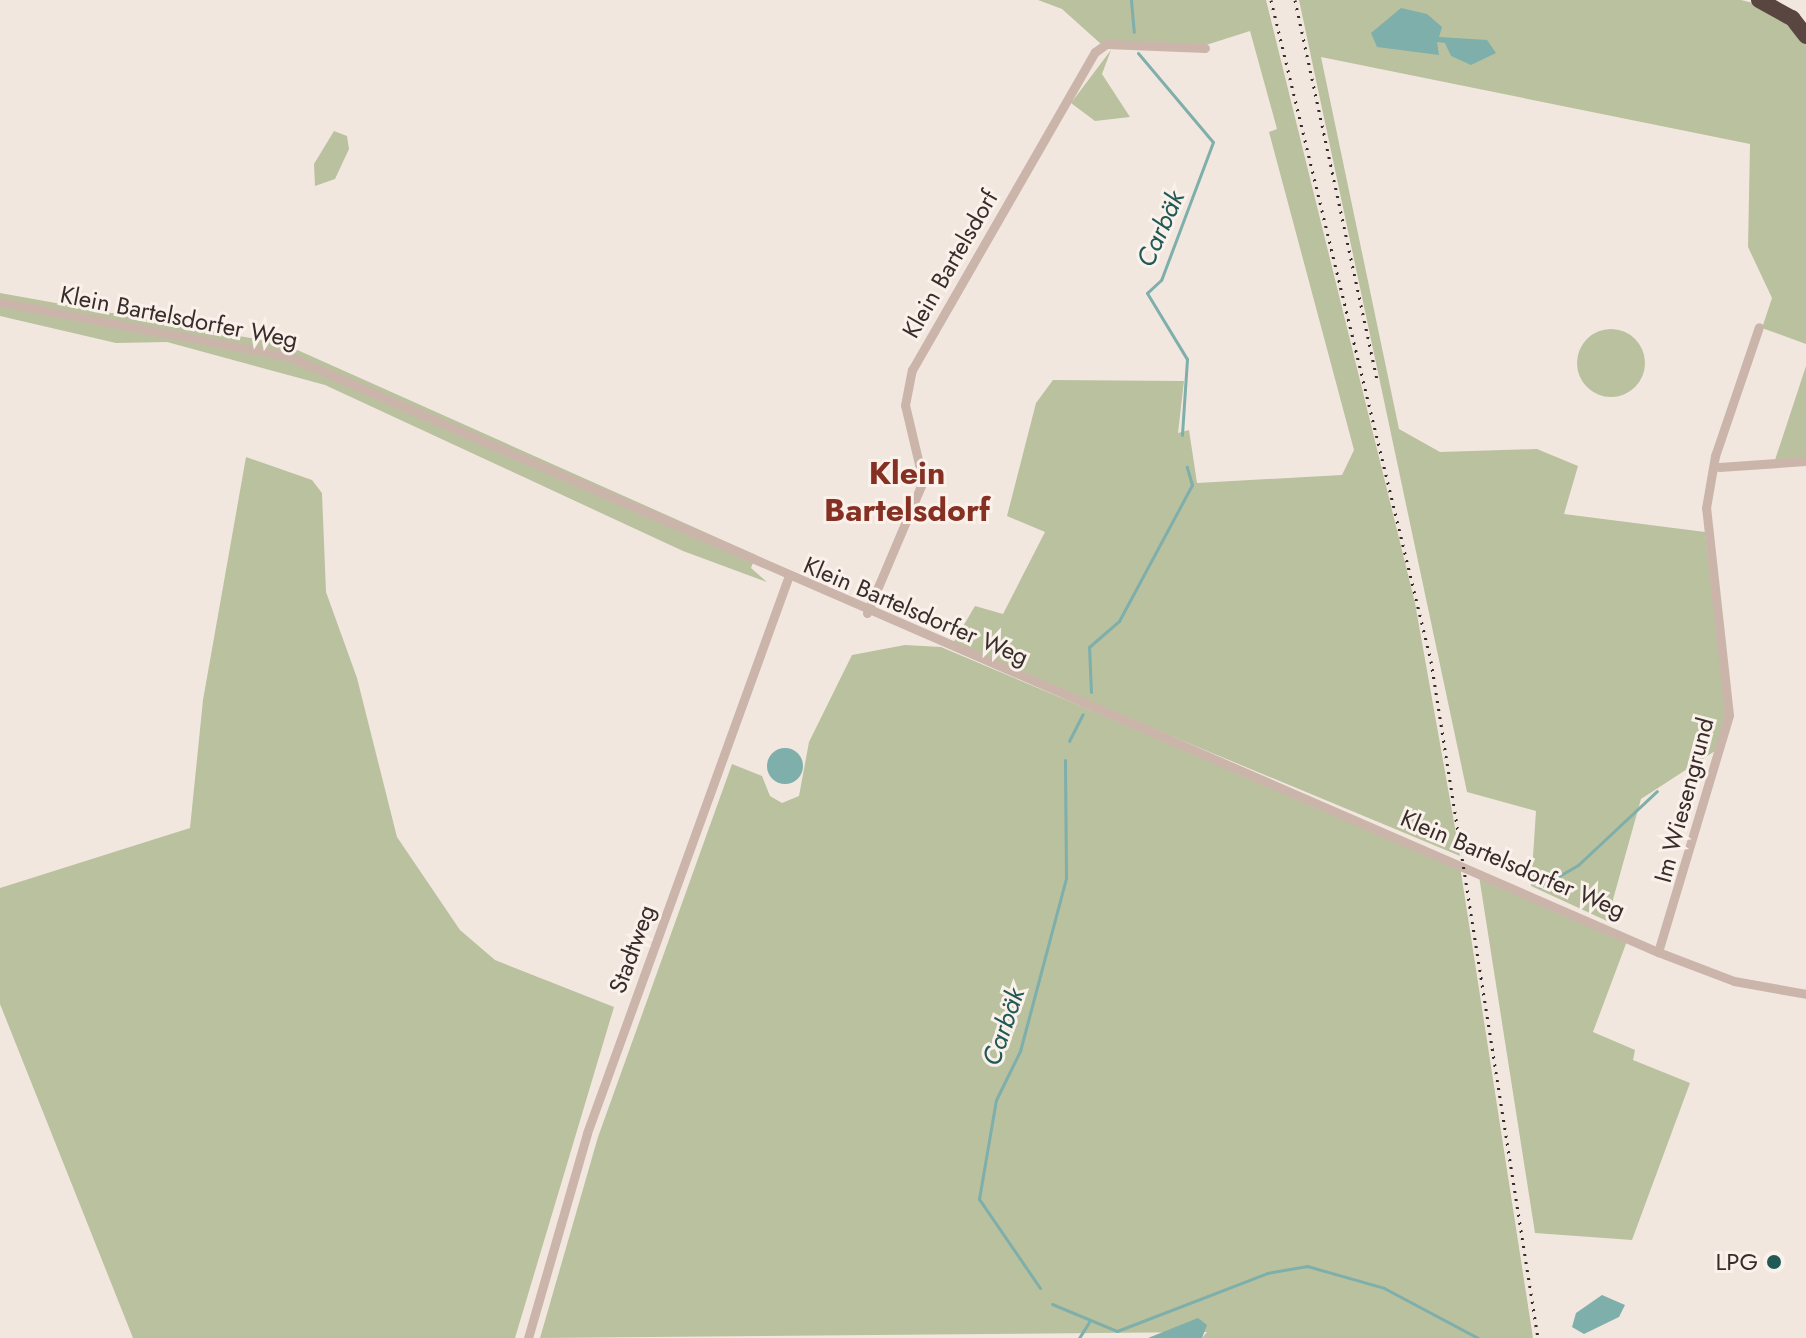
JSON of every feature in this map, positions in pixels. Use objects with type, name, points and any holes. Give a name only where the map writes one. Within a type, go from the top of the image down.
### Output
[{"type":"highway","points":[[1759,0],[1792,18],[1806,36]]},
{"type":"street","name":"Klein Bartelsdorf","points":[[867,613],[923,481],[905,405],[912,370],[1095,52],[1106,44],[1205,48]]},
{"type":"street","name":"Klein Bartelsdorfer Weg","points":[[0,302],[290,357],[867,613],[1658,952],[1734,981],[1806,994]]},
{"type":"street","name":"Im Wiesengrund","points":[[1658,952],[1729,715],[1706,508],[1719,467],[1715,456],[1759,327]]},
{"type":"street","points":[[1719,467],[1806,461]]},
{"type":"street","name":"Stadtweg","points":[[528,1338],[587,1133],[788,578]]},
{"type":"green space","points":[[1038,0],[1266,0],[1415,603],[1460,856],[952,645],[975,606],[1003,614],[1045,532],[1007,516],[1036,403],[1053,380],[1184,381],[1178,433],[1189,430],[1197,483],[1342,475],[1354,450],[1269,132],[1277,129],[1250,31],[1203,46],[1101,44],[1062,9]]},
{"type":"green space","points":[[1299,0],[1741,0],[1769,7],[1806,45],[1806,344],[1762,328],[1772,298],[1748,247],[1750,144],[1321,57],[1399,429],[1440,452],[1537,449],[1578,466],[1564,514],[1705,532],[1726,714],[1718,749],[1641,799],[1607,921],[1531,886],[1536,811],[1467,792]]},
{"type":"green space","points":[[1111,50],[1102,74],[1130,117],[1095,121],[1071,103]]},
{"type":"green space","points":[[334,131],[347,136],[349,149],[335,179],[315,186],[314,164]]},
{"type":"green space","points":[[0,293],[284,344],[756,555],[751,568],[767,582],[683,551],[325,385],[167,342],[116,343],[0,316]]},
{"type":"green space","points":[[1611,329],[1635,339],[1645,363],[1635,387],[1611,397],[1587,387],[1577,363],[1587,339]]},
{"type":"green space","points":[[1806,366],[1806,458],[1775,460]]},
{"type":"green space","points":[[246,457],[312,480],[322,493],[326,592],[357,678],[397,837],[460,930],[495,960],[614,1007],[515,1338],[133,1338],[0,1004],[0,888],[190,828],[203,700]]},
{"type":"green space","points":[[905,645],[941,647],[1460,866],[1533,1338],[1202,1338],[1207,1332],[540,1338],[598,1137],[732,764],[762,776],[770,796],[782,803],[799,796],[809,742],[852,655]]},
{"type":"green space","points":[[1479,876],[1627,941],[1593,1032],[1635,1050],[1633,1060],[1690,1083],[1632,1240],[1535,1233]]},
{"type":"water","points":[[1401,8],[1427,14],[1442,27],[1439,37],[1487,40],[1496,53],[1471,65],[1451,56],[1445,43],[1437,42],[1439,55],[1377,47],[1371,33]]},
{"type":"water","points":[[785,748],[798,753],[803,766],[798,779],[785,784],[772,779],[767,766],[772,753]]},
{"type":"water","points":[[1602,1295],[1625,1305],[1619,1317],[1584,1334],[1572,1327],[1576,1313]]},
{"type":"water","points":[[1198,1318],[1207,1325],[1202,1338],[1148,1338]]},
{"type":"waterway","name":"Carbäk","points":[[1131,0],[1134,32]]},
{"type":"waterway","name":"Carbäk","points":[[1138,53],[1213,142],[1161,280],[1147,293],[1187,359],[1182,435]]},
{"type":"waterway","name":"Carbäk","points":[[1091,692],[1089,647],[1119,621],[1192,485],[1187,467]]},
{"type":"waterway","name":"Carbäk","points":[[1069,741],[1083,714]]},
{"type":"waterway","name":"Carbäk","points":[[1040,1288],[979,1199],[996,1100],[1020,1051],[1066,878],[1065,760]]},
{"type":"waterway","points":[[1540,887],[1578,865],[1657,791]]},
{"type":"waterway","name":"Carbäk","points":[[1052,1304],[1117,1331],[1267,1273],[1307,1266],[1384,1288],[1478,1338]]},
{"type":"waterway","points":[[1079,1338],[1089,1322]]},
{"type":"railway","points":[[1271,0],[1431,661],[1538,1338]]},
{"type":"railway","points":[[1295,0],[1377,379]]},
{"type":"place","name":"LPG","points":[[1774,1262]]},
{"type":"district","name":"Klein Bartelsdorf","points":[[907,492]]}]
